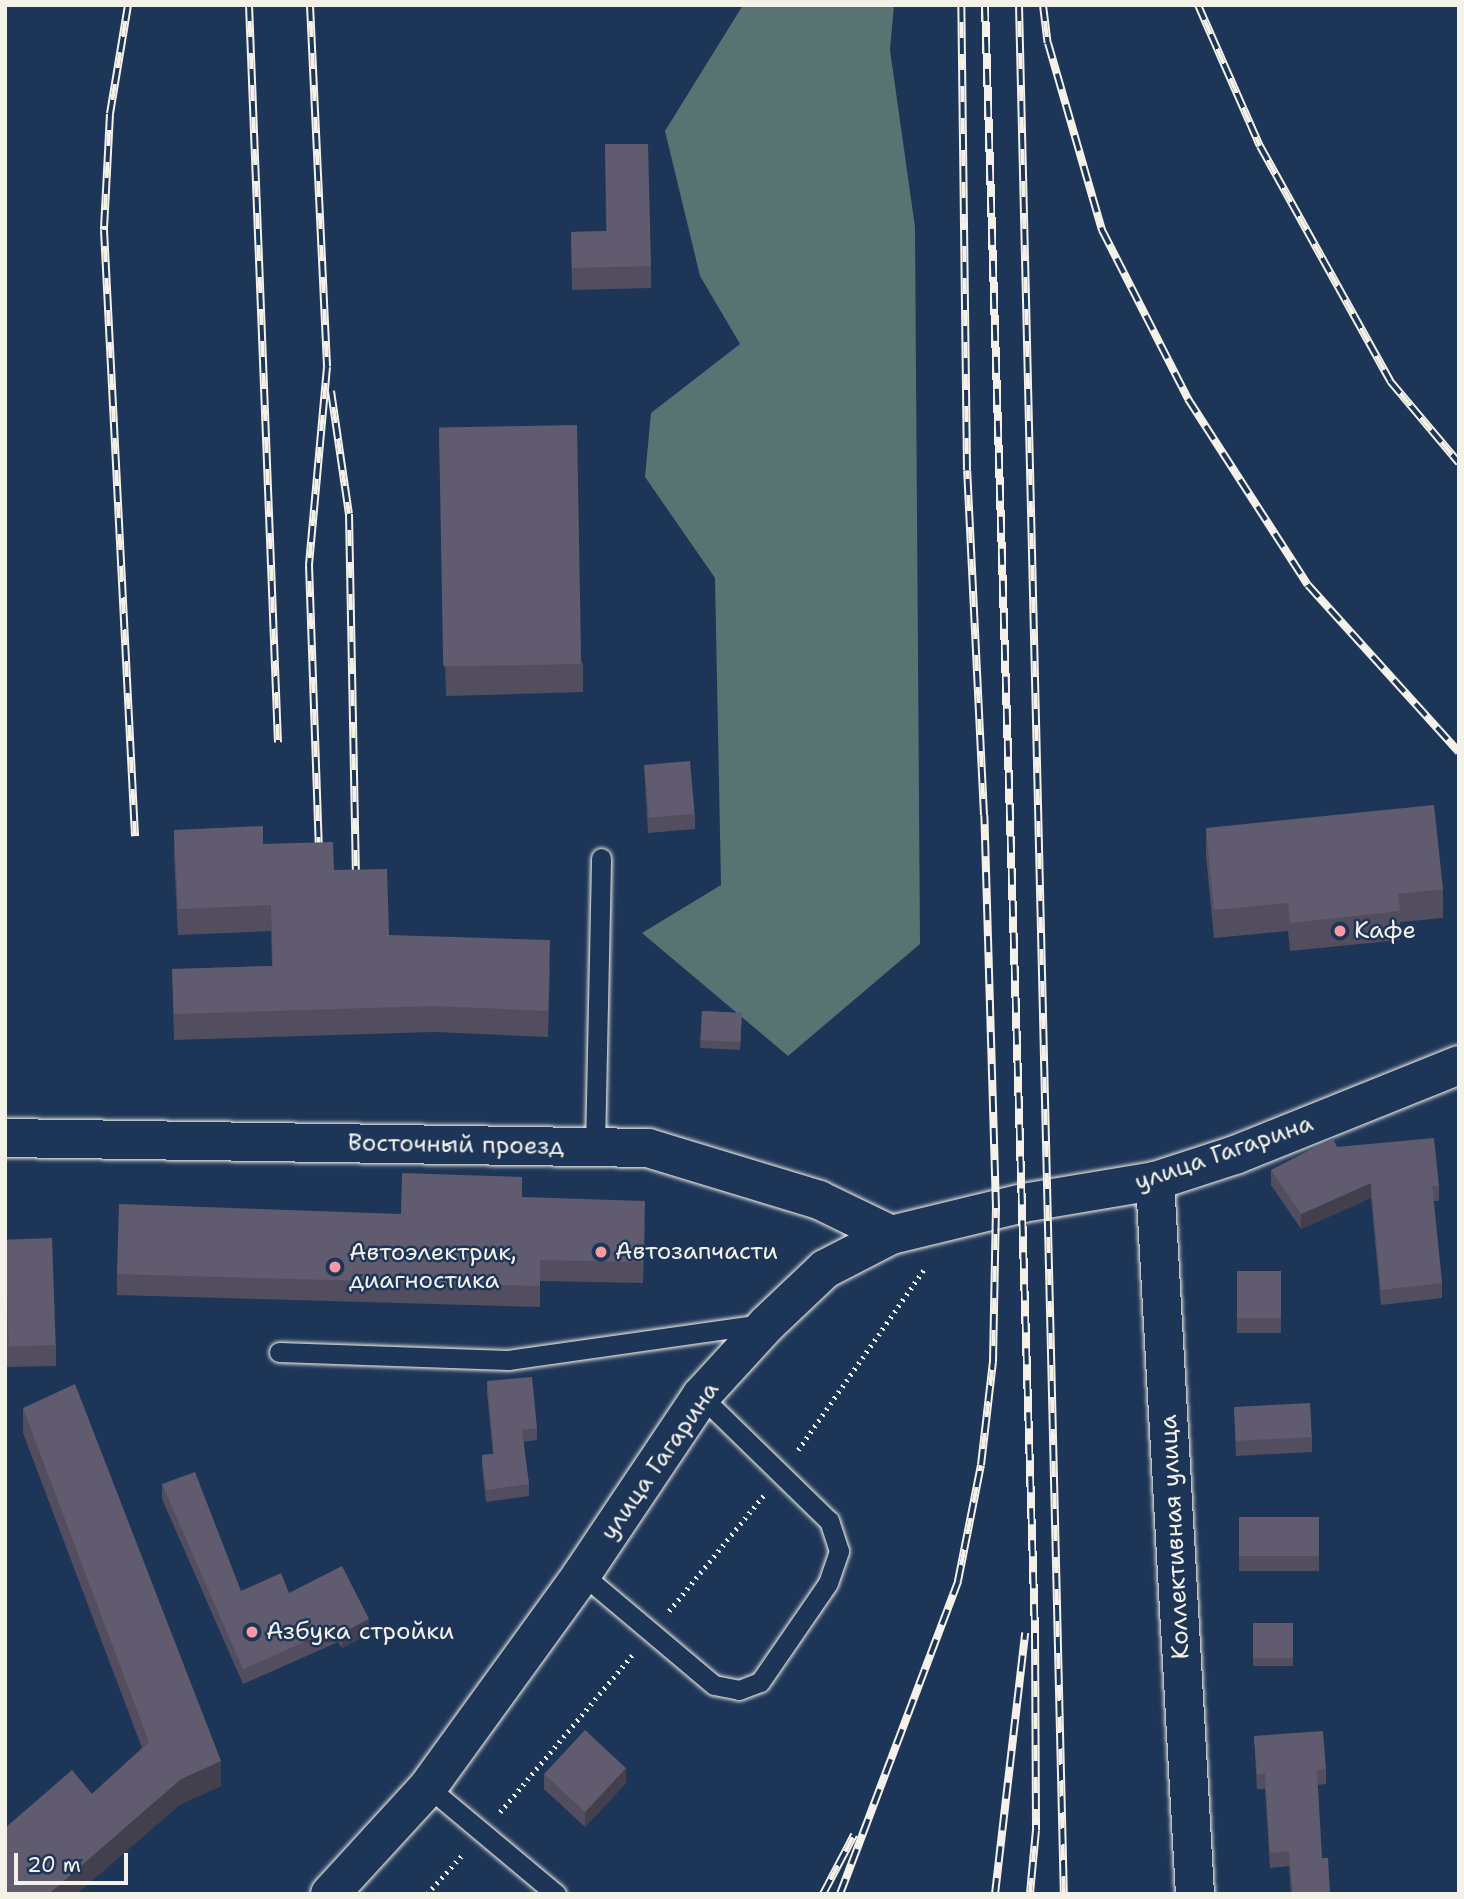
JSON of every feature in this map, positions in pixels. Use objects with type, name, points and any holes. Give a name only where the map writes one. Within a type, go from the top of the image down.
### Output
[{"type":"street","name":"улица Гагарина","points":[[330,1894],[428,1787],[582,1574],[701,1396],[767,1324],[825,1269],[891,1235],[1014,1204],[1155,1181],[1234,1155],[1459,1065]]},
{"type":"street","name":"Восточный проезд","points":[[5,1139],[648,1148],[820,1200],[891,1235]]},
{"type":"street","name":"Коллективная улица","points":[[1155,1181],[1195,1894]]},
{"type":"lane","points":[[595,1148],[601,858]]},
{"type":"lane","points":[[279,1352],[508,1360],[767,1324]]},
{"type":"lane","points":[[582,1574],[650,1634],[714,1685],[739,1690],[760,1682],[828,1583],[839,1550],[829,1521],[701,1396]]},
{"type":"lane","points":[[428,1787],[556,1894]]},
{"type":"path","points":[[427,1894],[650,1634],[780,1475],[928,1262]]},
{"type":"green space","points":[[743,5],[894,5],[890,50],[915,227],[920,944],[788,1056],[642,933],[721,885],[715,578],[645,477],[651,413],[740,344],[700,276],[665,131]]},
{"type":"building","points":[[605,144],[648,144],[651,266],[572,268],[571,232],[607,231]]},
{"type":"building","points":[[577,425],[581,664],[443,666],[439,427]]},
{"type":"building","points":[[690,761],[695,814],[649,818],[644,765]]},
{"type":"building","points":[[1434,805],[1443,889],[1398,894],[1400,911],[1290,923],[1288,903],[1214,910],[1206,828]]},
{"type":"building","points":[[263,826],[263,844],[333,842],[334,870],[387,869],[389,935],[550,940],[548,1011],[434,1006],[174,1014],[172,969],[273,966],[271,905],[178,909],[174,830]]},
{"type":"building","points":[[702,1011],[742,1013],[740,1042],[700,1040]]},
{"type":"building","points":[[1333,1138],[1337,1147],[1434,1138],[1439,1186],[1432,1186],[1442,1283],[1381,1290],[1371,1183],[1301,1214],[1271,1170]]},
{"type":"building","points":[[402,1173],[522,1177],[522,1197],[645,1201],[643,1262],[540,1260],[540,1286],[117,1274],[119,1204],[401,1214]]},
{"type":"building","points":[[52,1238],[56,1345],[9,1347],[5,1240]]},
{"type":"building","points":[[1237,1271],[1281,1271],[1281,1318],[1237,1318]]},
{"type":"building","points":[[532,1377],[537,1428],[522,1430],[529,1484],[486,1490],[482,1455],[494,1454],[487,1381]]},
{"type":"building","points":[[75,1384],[221,1761],[181,1779],[49,1894],[5,1894],[5,1828],[72,1770],[92,1794],[149,1742],[23,1408]]},
{"type":"building","points":[[1310,1403],[1312,1437],[1236,1441],[1234,1407]]},
{"type":"building","points":[[195,1472],[241,1591],[281,1573],[289,1593],[342,1566],[369,1619],[342,1633],[338,1627],[243,1669],[162,1484]]},
{"type":"building","points":[[1239,1517],[1319,1517],[1319,1556],[1239,1556]]},
{"type":"building","points":[[1253,1623],[1293,1623],[1293,1658],[1253,1658]]},
{"type":"building","points":[[585,1730],[626,1768],[585,1812],[544,1774]]},
{"type":"building","points":[[1323,1731],[1326,1769],[1317,1770],[1322,1858],[1328,1858],[1330,1894],[1293,1894],[1289,1851],[1270,1853],[1265,1774],[1257,1774],[1254,1736]]},
{"type":"railway","points":[[128,5],[110,114],[104,230],[135,836]]},
{"type":"railway","points":[[249,5],[278,742]]},
{"type":"railway","points":[[310,5],[327,367],[309,565],[319,849]]},
{"type":"railway","points":[[840,1894],[958,1581],[981,1465],[993,1362],[996,1208],[984,815],[967,470],[961,5]]},
{"type":"railway","points":[[985,5],[1035,1633],[1036,1830],[1030,1894]]},
{"type":"railway","points":[[1019,5],[1064,1894]]},
{"type":"railway","points":[[1043,5],[1048,43],[1102,230],[1188,399],[1308,585],[1459,752]]},
{"type":"railway","points":[[1198,5],[1260,146],[1390,381],[1459,463]]},
{"type":"railway","points":[[331,391],[349,514],[356,871]]},
{"type":"railway","points":[[995,1894],[1025,1633]]},
{"type":"railway","points":[[823,1894],[854,1835]]},
{"type":"place","name":"Кафе","points":[[1340,931]]},
{"type":"place","name":"Автозапчасти","points":[[601,1252]]},
{"type":"place","name":"Автоэлектрик, диагностика","points":[[335,1267]]},
{"type":"place","name":"Азбука стройки","points":[[252,1632]]}]
